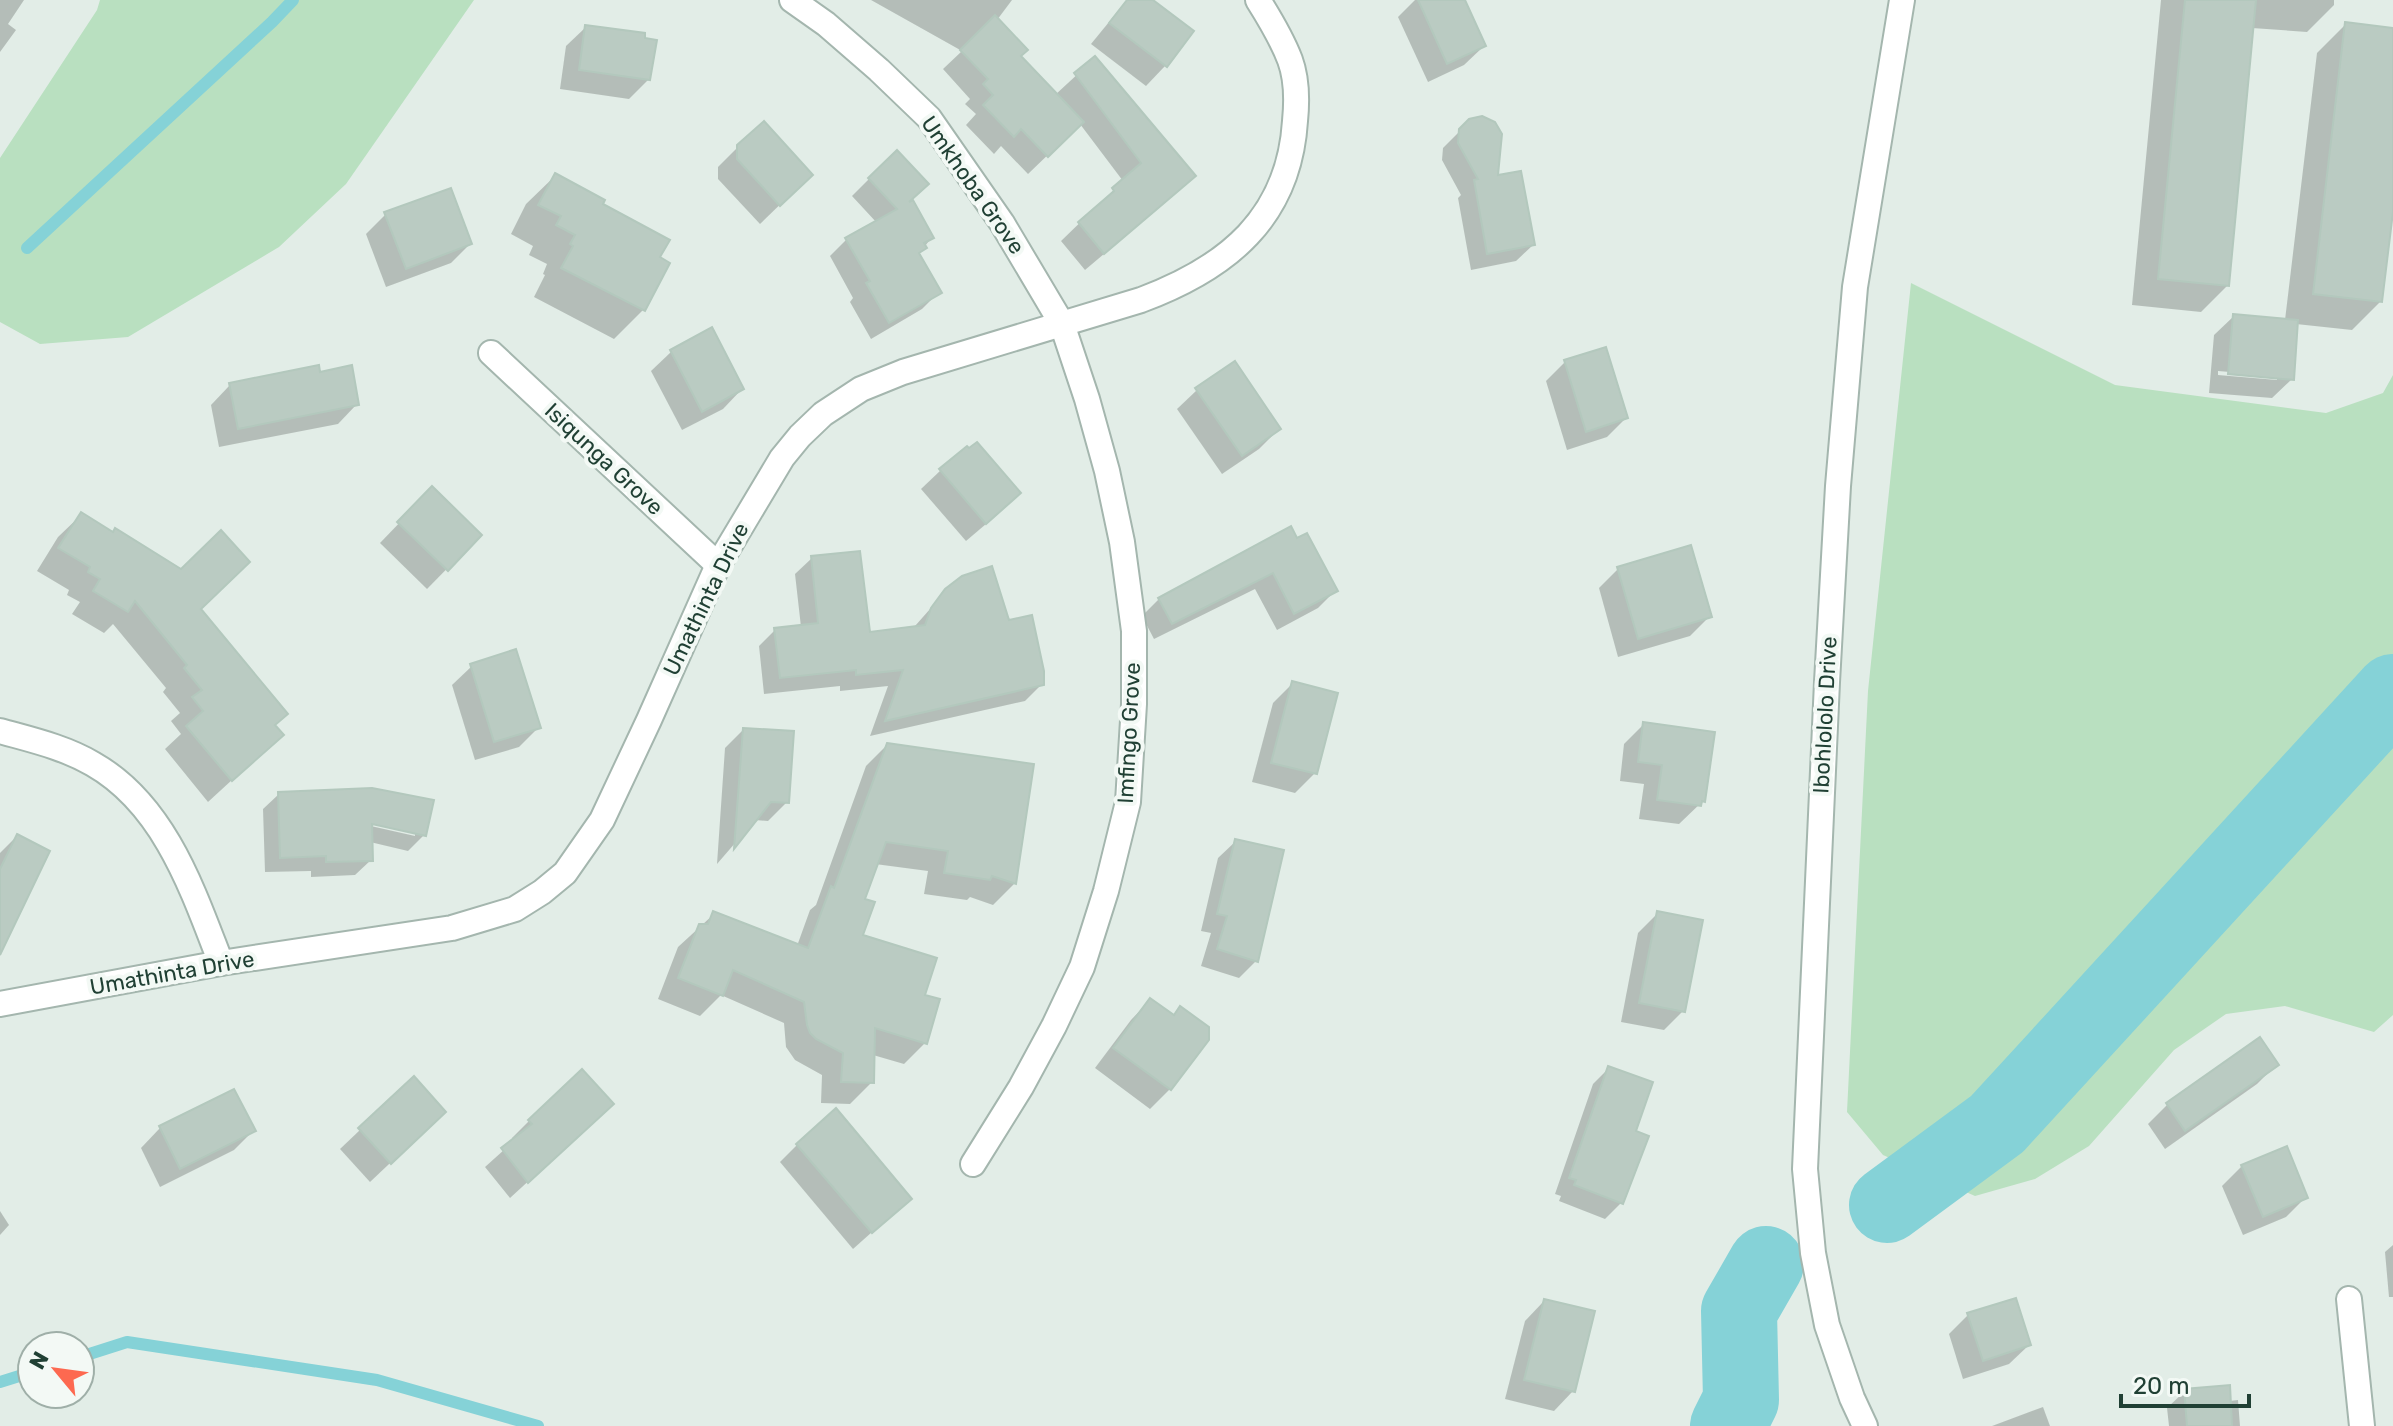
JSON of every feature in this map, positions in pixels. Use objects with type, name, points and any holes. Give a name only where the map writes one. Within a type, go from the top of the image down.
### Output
[{"type":"street","name":"Umkhoba Grove","points":[[792,0],[847,42],[929,118],[1002,223],[1062,324]]},
{"type":"street","name":"Umathinta Drive","points":[[0,1004],[221,963],[452,928],[515,909],[542,892],[565,873],[602,820],[718,565],[782,458],[823,414],[861,389],[903,372],[1175,287],[1213,266],[1242,243],[1276,196],[1289,167],[1295,130],[1297,97],[1291,62],[1258,0]]},
{"type":"street","name":"Ibohlololo Drive","points":[[1865,1426],[1827,1325],[1813,1253],[1805,1169],[1838,486],[1855,287],[1902,0]]},
{"type":"street","name":"Imfingo Grove","points":[[973,1164],[1021,1087],[1082,967],[1106,891],[1128,802],[1134,704],[1134,631],[1122,542],[1107,471],[1062,324]]},
{"type":"street","name":"Isiqunga Grove","points":[[491,353],[718,565]]},
{"type":"street","points":[[0,731],[55,746],[92,763],[123,785],[161,831],[179,860],[221,963]]},
{"type":"street","points":[[2349,1299],[2362,1426]]},
{"type":"green space","points":[[100,0],[474,0],[346,184],[279,247],[128,337],[40,344],[0,322],[0,158],[97,10]]},
{"type":"green space","points":[[1911,283],[2115,385],[2326,413],[2383,393],[2393,375],[2393,1015],[2374,1032],[2285,1006],[2226,1014],[2174,1050],[2089,1146],[2035,1179],[1975,1196],[1883,1155],[1847,1112],[1868,691]]},
{"type":"building","points":[[1127,0],[1153,0],[1194,31],[1167,67],[1109,23]]},
{"type":"building","points":[[1418,0],[1465,0],[1486,46],[1447,64]]},
{"type":"building","points":[[2185,0],[2256,0],[2229,286],[2158,279]]},
{"type":"building","points":[[995,15],[1028,50],[1021,56],[1084,122],[1048,157],[1021,129],[1014,137],[983,105],[993,95],[983,84],[988,79],[960,50]]},
{"type":"building","points":[[2345,22],[2393,28],[2393,212],[2382,302],[2313,294]]},
{"type":"building","points":[[585,25],[645,33],[645,38],[657,40],[650,80],[579,70]]},
{"type":"building","points":[[1095,56],[1196,176],[1104,254],[1078,222],[1141,163],[1074,73]]},
{"type":"building","points":[[1482,116],[1495,122],[1502,134],[1498,175],[1521,171],[1535,245],[1487,254],[1474,180],[1478,179],[1458,143],[1459,129],[1469,119]]},
{"type":"building","points":[[764,121],[813,175],[780,206],[737,159],[737,145]]},
{"type":"building","points":[[897,150],[929,184],[909,202],[913,200],[934,238],[924,243],[927,248],[919,253],[942,293],[889,323],[866,283],[870,281],[845,238],[897,209],[868,178]]},
{"type":"building","points":[[555,173],[605,200],[603,204],[670,240],[660,257],[670,263],[645,311],[561,268],[573,246],[570,244],[575,235],[556,225],[561,216],[538,205]]},
{"type":"building","points":[[451,188],[472,244],[406,269],[384,212]]},
{"type":"building","points":[[2233,314],[2298,320],[2294,380],[2228,374]]},
{"type":"building","points":[[712,327],[744,389],[702,412],[670,350]]},
{"type":"building","points":[[1606,347],[1628,418],[1586,432],[1564,360]]},
{"type":"building","points":[[1235,361],[1281,429],[1242,456],[1195,388]]},
{"type":"building","points":[[319,365],[320,372],[352,365],[359,405],[238,429],[229,383]]},
{"type":"building","points":[[977,442],[1021,493],[986,524],[939,469],[967,446],[969,448]]},
{"type":"building","points":[[432,486],[482,535],[448,571],[397,522]]},
{"type":"building","points":[[81,512],[113,532],[115,528],[181,569],[221,530],[250,562],[201,609],[288,714],[275,725],[284,735],[232,781],[186,726],[203,711],[192,697],[202,690],[184,668],[187,665],[135,601],[128,612],[93,591],[100,579],[88,572],[90,567],[58,548]]},
{"type":"building","points":[[1291,526],[1297,538],[1307,533],[1338,591],[1294,614],[1273,573],[1172,624],[1158,598]]},
{"type":"building","points":[[1691,545],[1712,617],[1638,639],[1617,567]]},
{"type":"building","points":[[860,551],[870,632],[925,625],[931,608],[945,589],[962,576],[992,566],[1009,620],[1032,615],[1044,685],[885,721],[903,670],[856,675],[856,670],[780,678],[774,628],[818,623],[811,556]]},
{"type":"building","points":[[516,649],[541,728],[494,742],[470,664]]},
{"type":"building","points":[[1292,681],[1338,693],[1317,774],[1271,763]]},
{"type":"building","points":[[1643,722],[1715,732],[1705,802],[1702,801],[1701,806],[1657,800],[1662,765],[1638,762]]},
{"type":"building","points":[[743,728],[794,731],[789,803],[771,802],[734,849]]},
{"type":"building","points":[[887,743],[1034,764],[1016,884],[992,876],[990,880],[944,873],[948,851],[886,842],[865,899],[875,902],[863,935],[937,958],[925,995],[940,999],[927,1044],[875,1028],[874,1083],[841,1082],[843,1053],[810,1033],[804,1002],[733,970],[723,996],[678,978],[699,924],[708,924],[713,911],[808,948],[831,886],[834,888]]},
{"type":"building","points":[[372,788],[434,800],[426,836],[372,824],[373,861],[326,862],[326,856],[280,858],[278,792]]},
{"type":"building","points":[[17,834],[50,851],[0,955],[0,869]]},
{"type":"building","points":[[1235,839],[1284,850],[1258,962],[1217,949],[1227,916],[1217,914]]},
{"type":"building","points":[[1657,911],[1703,920],[1685,1012],[1639,1003]]},
{"type":"building","points":[[1150,998],[1174,1015],[1180,1006],[1209,1027],[1209,1040],[1171,1090],[1113,1048]]},
{"type":"building","points":[[2260,1037],[2279,1065],[2185,1131],[2166,1103]]},
{"type":"building","points":[[1608,1066],[1653,1082],[1636,1131],[1649,1136],[1623,1204],[1574,1185],[1576,1180],[1569,1178]]},
{"type":"building","points":[[582,1069],[614,1104],[528,1183],[501,1148],[532,1124],[528,1120]]},
{"type":"building","points":[[414,1076],[446,1112],[391,1164],[358,1128]]},
{"type":"building","points":[[234,1089],[256,1131],[180,1169],[159,1126]]},
{"type":"building","points":[[836,1108],[912,1199],[872,1233],[796,1144]]},
{"type":"building","points":[[2287,1146],[2308,1198],[2263,1217],[2241,1165]]},
{"type":"building","points":[[2016,1298],[2031,1345],[1983,1361],[1967,1313]]},
{"type":"building","points":[[1544,1299],[1595,1311],[1575,1392],[1524,1380]]},
{"type":"building","points":[[2230,1385],[2232,1426],[2187,1426],[2184,1389]]},
{"type":"waterway","points":[[27,248],[293,0]]},
{"type":"waterway","points":[[1887,1205],[1997,1124],[2393,692]]},
{"type":"waterway","points":[[1728,1426],[1741,1400],[1739,1311],[1766,1264]]},
{"type":"waterway","points":[[96,1352],[127,1342],[377,1380],[538,1426]]},
{"type":"waterway","points":[[0,1382],[16,1377]]}]
